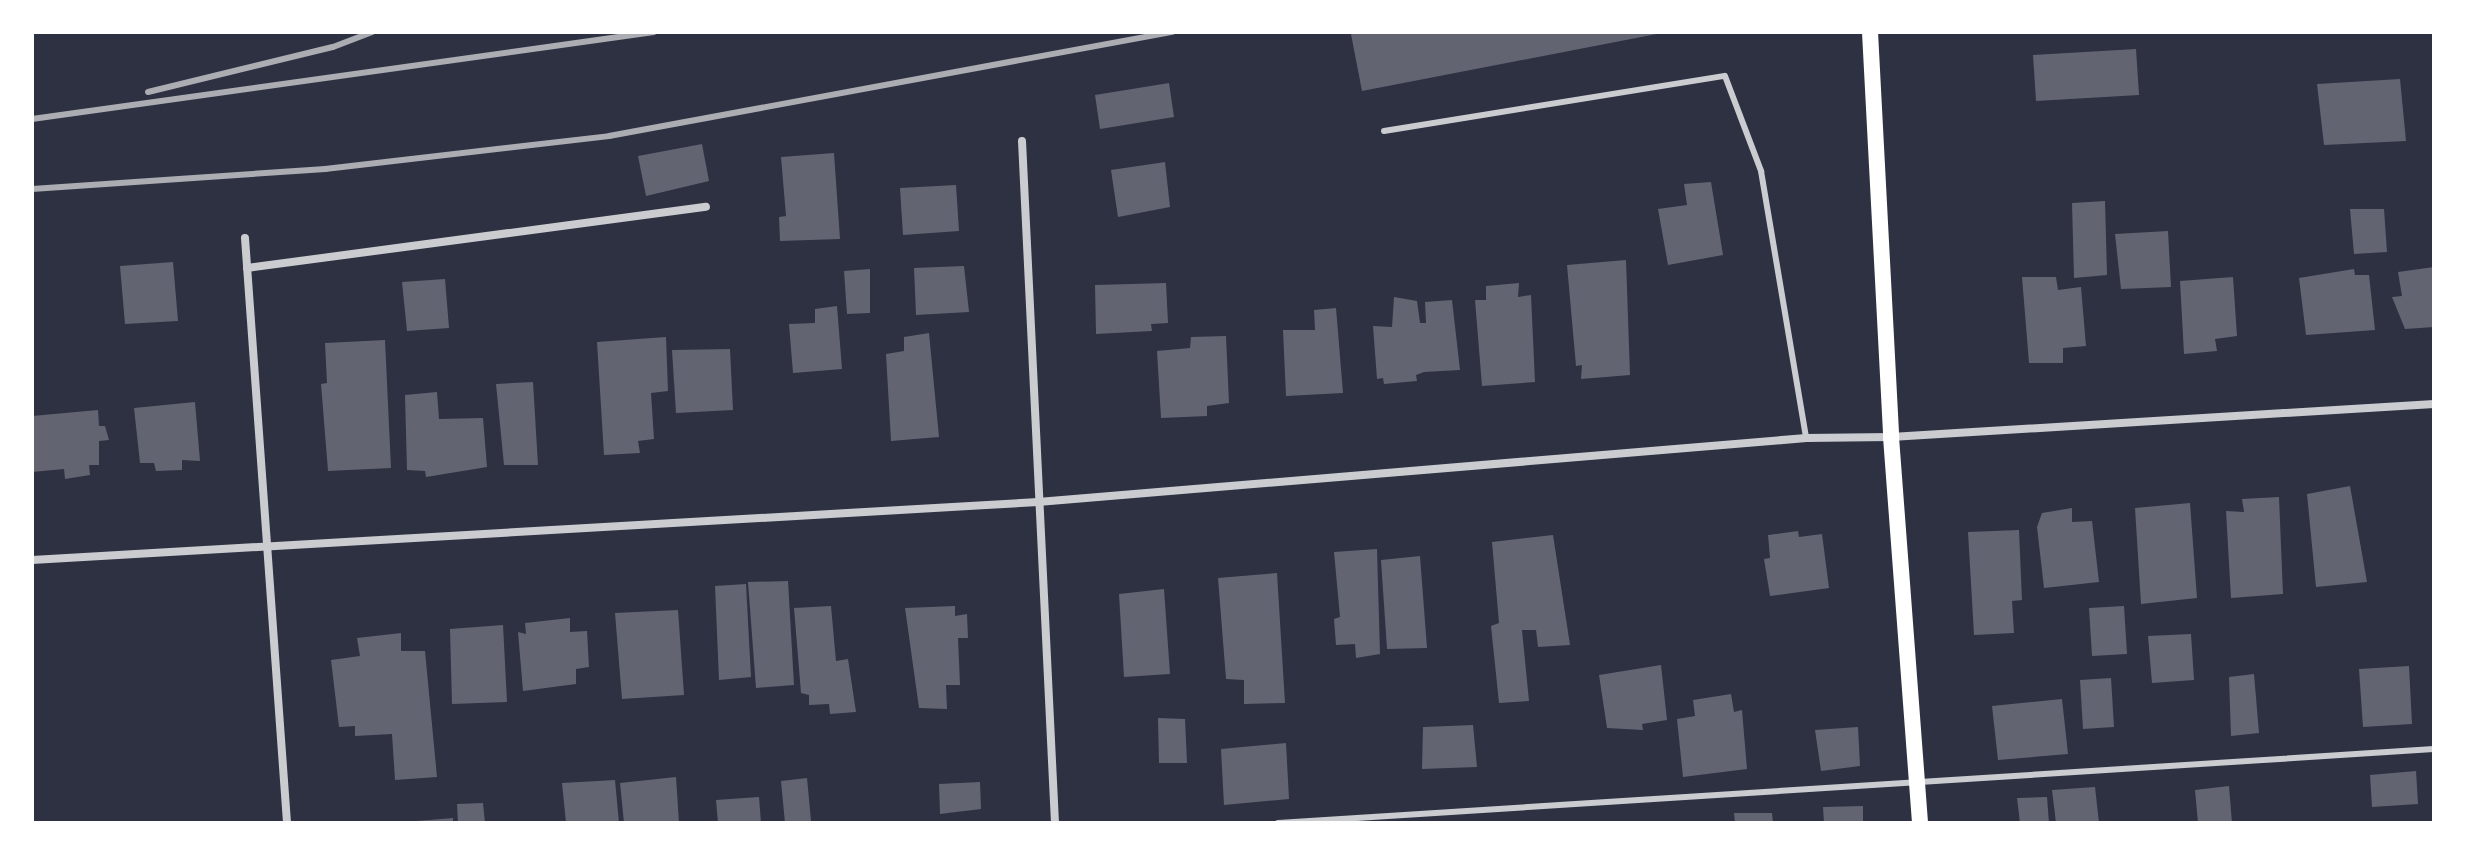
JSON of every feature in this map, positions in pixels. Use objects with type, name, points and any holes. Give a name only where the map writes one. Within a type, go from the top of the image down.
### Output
[{"type":"main road","points":[[1870,32],[1881,174],[1891,437],[1920,823]]},
{"type":"street","points":[[1022,141],[1055,823]]},
{"type":"street","points":[[247,268],[706,207]]},
{"type":"street","points":[[245,238],[287,823]]},
{"type":"street","points":[[32,560],[1038,502],[1806,438],[1891,437],[2434,404]]},
{"type":"lane","points":[[1384,131],[1725,76],[1761,171],[1806,438]]},
{"type":"lane","points":[[1278,823],[2434,749]]},
{"type":"building","points":[[1360,32],[1667,32],[1362,91],[1351,34]]},
{"type":"building","points":[[2136,49],[2139,95],[2036,101],[2033,55]]},
{"type":"building","points":[[2400,79],[2406,141],[2324,145],[2317,84]]},
{"type":"building","points":[[1169,83],[1174,117],[1100,129],[1095,95]]},
{"type":"building","points":[[702,144],[709,181],[646,196],[638,156]]},
{"type":"building","points":[[834,153],[840,239],[780,241],[779,217],[786,216],[781,157]]},
{"type":"building","points":[[1165,162],[1170,207],[1118,217],[1111,170]]},
{"type":"building","points":[[1711,182],[1723,255],[1668,265],[1658,209],[1687,205],[1684,184]]},
{"type":"building","points":[[956,185],[959,231],[903,235],[900,188]]},
{"type":"building","points":[[2105,201],[2107,275],[2074,278],[2072,203]]},
{"type":"building","points":[[2350,209],[2384,209],[2387,252],[2354,254]]},
{"type":"building","points":[[2168,231],[2171,287],[2121,289],[2115,234]]},
{"type":"building","points":[[1626,260],[1630,375],[1581,379],[1582,365],[1576,366],[1567,265]]},
{"type":"building","points":[[173,262],[178,321],[125,324],[120,266]]},
{"type":"building","points":[[964,266],[969,312],[916,315],[914,268]]},
{"type":"building","points":[[2434,267],[2434,327],[2405,329],[2392,297],[2402,296],[2398,272]]},
{"type":"building","points":[[870,269],[870,313],[847,314],[844,271]]},
{"type":"building","points":[[2354,269],[2355,275],[2369,275],[2375,330],[2306,335],[2299,278]]},
{"type":"building","points":[[2022,277],[2056,277],[2058,290],[2081,287],[2086,346],[2063,348],[2063,363],[2029,363]]},
{"type":"building","points":[[2233,277],[2237,336],[2215,339],[2217,351],[2184,354],[2180,281]]},
{"type":"building","points":[[445,279],[449,328],[407,331],[402,282]]},
{"type":"building","points":[[1166,283],[1168,323],[1151,324],[1152,331],[1096,334],[1095,285]]},
{"type":"building","points":[[1519,283],[1518,297],[1531,295],[1535,382],[1482,386],[1475,300],[1486,300],[1486,286]]},
{"type":"building","points":[[1394,297],[1417,301],[1420,323],[1426,323],[1425,302],[1452,300],[1460,370],[1424,372],[1416,375],[1417,381],[1384,384],[1383,378],[1377,379],[1373,326],[1392,327]]},
{"type":"building","points":[[837,306],[842,369],[793,373],[789,324],[815,323],[815,309]]},
{"type":"building","points":[[1336,308],[1343,393],[1286,396],[1283,330],[1315,330],[1314,310]]},
{"type":"building","points":[[929,333],[939,437],[891,441],[886,354],[904,351],[904,337]]},
{"type":"building","points":[[1226,336],[1229,403],[1207,406],[1207,416],[1161,418],[1157,351],[1190,348],[1191,337]]},
{"type":"building","points":[[666,337],[668,391],[651,393],[654,439],[638,441],[640,453],[604,455],[597,342]]},
{"type":"building","points":[[385,340],[391,468],[328,471],[321,384],[327,383],[325,343]]},
{"type":"building","points":[[730,349],[733,410],[676,413],[672,350]]},
{"type":"building","points":[[533,382],[538,465],[504,465],[496,384]]},
{"type":"building","points":[[437,392],[439,419],[483,418],[487,467],[426,477],[425,471],[407,470],[405,395]]},
{"type":"building","points":[[195,402],[200,461],[182,460],[182,470],[156,471],[154,463],[140,463],[134,408]]},
{"type":"building","points":[[98,410],[99,426],[105,426],[109,440],[99,441],[99,465],[89,465],[90,475],[65,479],[64,469],[32,472],[32,416]]},
{"type":"building","points":[[2350,486],[2367,582],[2316,587],[2307,494]]},
{"type":"building","points":[[2279,497],[2283,594],[2231,598],[2226,511],[2244,512],[2242,499]]},
{"type":"building","points":[[2190,503],[2197,598],[2141,604],[2135,508]]},
{"type":"building","points":[[2072,508],[2072,522],[2092,521],[2099,582],[2044,588],[2037,527],[2042,513]]},
{"type":"building","points":[[2019,530],[2022,600],[2012,601],[2014,633],[1974,635],[1968,532]]},
{"type":"building","points":[[1798,531],[1799,537],[1822,534],[1829,588],[1770,596],[1764,559],[1770,558],[1768,535]]},
{"type":"building","points":[[1553,535],[1570,645],[1538,647],[1536,630],[1522,630],[1529,701],[1499,703],[1491,626],[1499,623],[1492,542]]},
{"type":"building","points":[[1377,549],[1380,654],[1356,658],[1355,644],[1336,645],[1334,619],[1340,617],[1334,552]]},
{"type":"building","points":[[1420,556],[1427,648],[1387,649],[1381,560]]},
{"type":"building","points":[[1277,573],[1285,703],[1244,704],[1244,680],[1226,679],[1218,578]]},
{"type":"building","points":[[788,581],[794,685],[756,688],[748,582]]},
{"type":"building","points":[[746,584],[751,677],[719,680],[715,586]]},
{"type":"building","points":[[1164,589],[1170,674],[1124,677],[1119,594]]},
{"type":"building","points":[[831,606],[836,661],[848,659],[856,712],[830,714],[829,704],[809,705],[809,695],[801,693],[794,608]]},
{"type":"building","points":[[955,606],[955,616],[967,614],[968,638],[958,638],[960,685],[946,685],[947,709],[919,708],[905,608]]},
{"type":"building","points":[[2124,606],[2127,654],[2092,656],[2089,608]]},
{"type":"building","points":[[678,610],[684,695],[622,699],[615,613]]},
{"type":"building","points":[[570,618],[570,632],[587,631],[589,667],[576,669],[576,684],[523,691],[518,632],[526,634],[525,623]]},
{"type":"building","points":[[503,625],[507,702],[452,704],[450,629]]},
{"type":"building","points":[[401,633],[401,651],[425,651],[437,777],[395,780],[392,734],[355,736],[355,726],[339,727],[331,660],[360,656],[357,638]]},
{"type":"building","points":[[2191,634],[2194,680],[2152,683],[2148,636]]},
{"type":"building","points":[[1661,665],[1667,720],[1642,724],[1643,730],[1607,728],[1599,675]]},
{"type":"building","points":[[2409,666],[2412,724],[2363,727],[2359,669]]},
{"type":"building","points":[[2254,674],[2259,733],[2231,736],[2229,677]]},
{"type":"building","points":[[2111,678],[2114,727],[2083,729],[2080,680]]},
{"type":"building","points":[[1731,694],[1734,712],[1742,710],[1747,769],[1683,777],[1677,719],[1695,716],[1693,700]]},
{"type":"building","points":[[2062,699],[2068,754],[1998,760],[1992,706]]},
{"type":"building","points":[[1158,718],[1185,719],[1187,763],[1159,763]]},
{"type":"building","points":[[1473,725],[1477,767],[1422,769],[1423,727]]},
{"type":"building","points":[[1858,727],[1860,766],[1821,771],[1815,730]]},
{"type":"building","points":[[1286,743],[1289,799],[1224,805],[1221,749]]},
{"type":"building","points":[[2416,771],[2418,804],[2372,807],[2370,775]]},
{"type":"building","points":[[676,777],[679,823],[624,823],[620,783]]},
{"type":"building","points":[[807,778],[811,821],[785,823],[781,781]]},
{"type":"building","points":[[615,780],[619,823],[566,823],[562,783]]},
{"type":"building","points":[[980,782],[981,809],[940,814],[939,784]]},
{"type":"building","points":[[2229,786],[2232,823],[2198,823],[2195,790]]},
{"type":"building","points":[[2095,787],[2099,823],[2056,823],[2052,790]]},
{"type":"building","points":[[759,797],[761,823],[718,823],[716,800]]},
{"type":"building","points":[[2047,797],[2049,823],[2020,823],[2017,798]]},
{"type":"building","points":[[483,803],[485,823],[458,823],[457,804]]},
{"type":"building","points":[[1863,806],[1863,823],[1824,823],[1823,807]]},
{"type":"building","points":[[1734,813],[1772,813],[1773,823],[1735,823]]},
{"type":"building","points":[[453,818],[453,823],[417,823],[417,821]]},
{"type":"railway","points":[[148,92],[333,47],[372,32]]},
{"type":"railway","points":[[32,119],[654,32]]},
{"type":"railway","points":[[32,189],[325,169],[609,136],[1172,32]]}]
